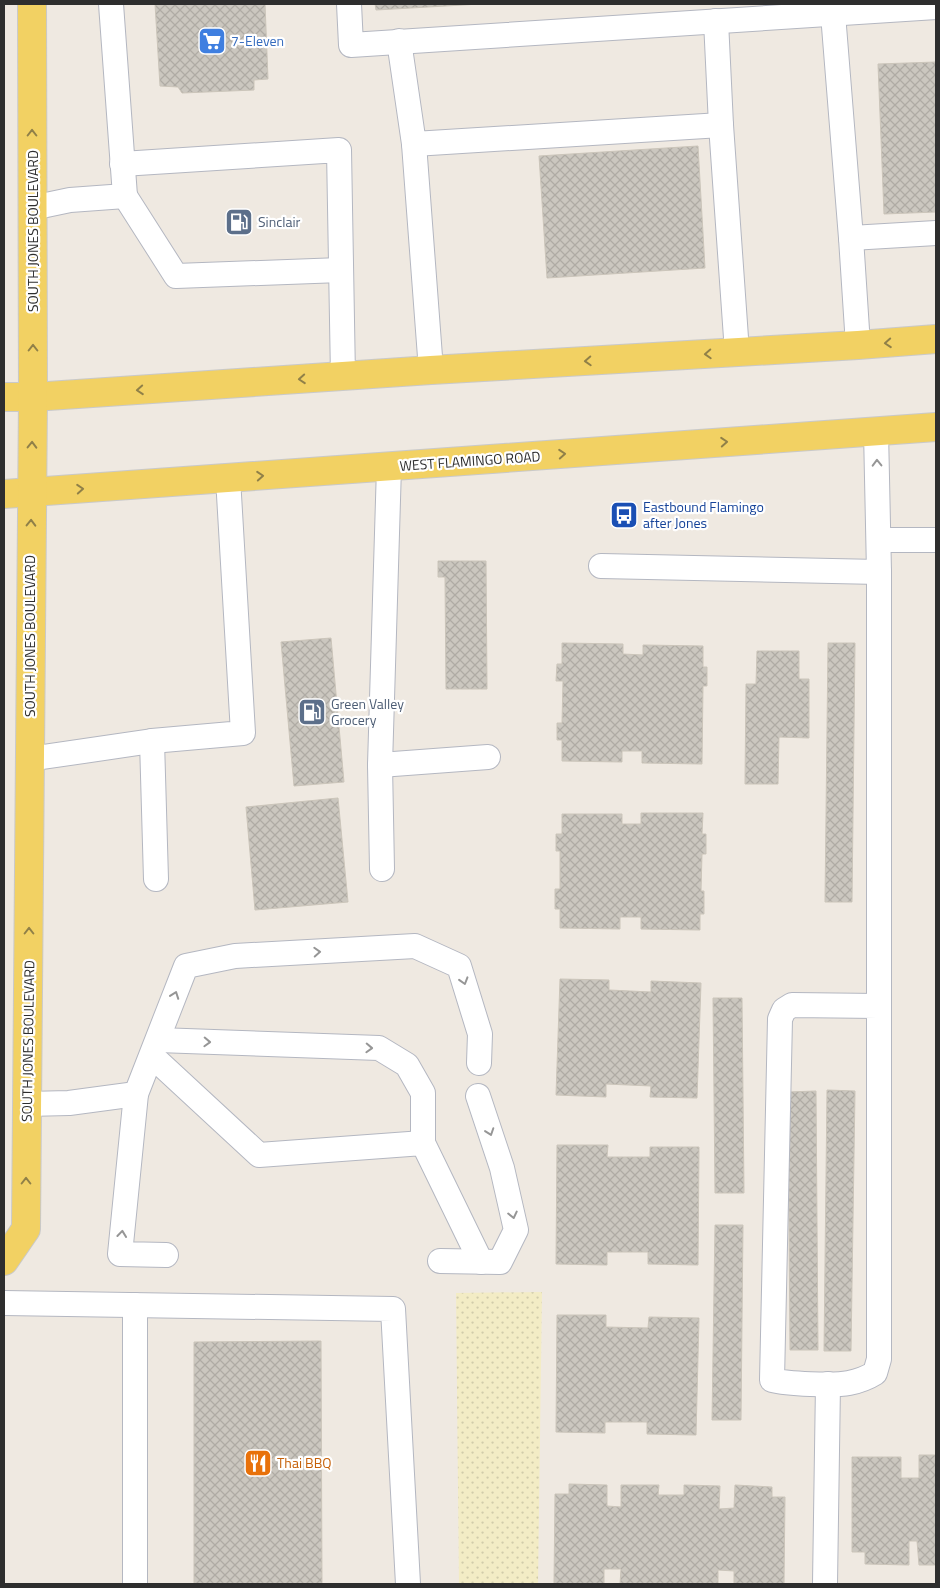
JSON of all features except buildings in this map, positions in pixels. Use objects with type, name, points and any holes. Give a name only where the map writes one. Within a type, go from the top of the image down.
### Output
[{"type":"main road","name":"SOUTH JONES BOULEVARD","points":[[4,1261],[26,1229],[33,397],[32,4]]},
{"type":"main road","points":[[4,397],[33,397],[936,339]]},
{"type":"main road","points":[[909,429],[936,415]]},
{"type":"main road","name":"WEST FLAMINGO ROAD","points":[[4,494],[936,427]]},
{"type":"lane","points":[[111,4],[125,196],[176,276],[341,270]]},
{"type":"lane","points":[[349,4],[351,45],[936,7]]},
{"type":"lane","points":[[833,14],[858,345]]},
{"type":"lane","points":[[716,21],[721,125],[738,352]]},
{"type":"lane","points":[[399,41],[414,144],[431,370]]},
{"type":"lane","points":[[414,144],[721,125]]},
{"type":"lane","points":[[122,164],[339,150],[343,377]]},
{"type":"lane","points":[[32,208],[70,200],[125,196]]},
{"type":"lane","points":[[851,238],[936,233]]},
{"type":"lane","points":[[876,431],[879,540],[879,1359],[875,1373],[847,1384],[782,1383],[772,1380],[780,1019],[784,1010],[792,1005],[878,1006]]},
{"type":"lane","points":[[382,869],[380,765],[389,467]]},
{"type":"lane","points":[[29,759],[152,741],[243,732],[228,478]]},
{"type":"lane","points":[[879,540],[936,540]]},
{"type":"lane","points":[[601,566],[879,572]]},
{"type":"lane","points":[[152,741],[156,879]]},
{"type":"lane","points":[[380,765],[488,757]]},
{"type":"lane","points":[[166,1255],[120,1254],[136,1094],[186,966],[235,956],[415,946],[459,966],[480,1034],[479,1063]]},
{"type":"lane","points":[[155,1048],[259,1155],[423,1143]]},
{"type":"lane","points":[[155,1048],[379,1048],[407,1065],[423,1093],[423,1143],[481,1262]]},
{"type":"lane","points":[[27,1104],[68,1103],[136,1094]]},
{"type":"lane","points":[[440,1261],[500,1262],[516,1230],[502,1168],[478,1096]]},
{"type":"lane","points":[[4,1303],[393,1309],[408,1584]]},
{"type":"lane","points":[[134,1305],[134,1584]]},
{"type":"lane","points":[[825,1584],[828,1384]]},
{"type":"sand","points":[[542,1292],[538,1584],[459,1584],[456,1293]]},
{"type":"place","name":"7-Eleven","points":[[212,41]]},
{"type":"place","name":"Sinclair","points":[[239,222]]},
{"type":"place","name":"Eastbound Flamingo after Jones","points":[[624,515]]},
{"type":"place","name":"Green Valley Grocery","points":[[312,712]]},
{"type":"place","name":"Thai BBQ","points":[[258,1463]]}]
